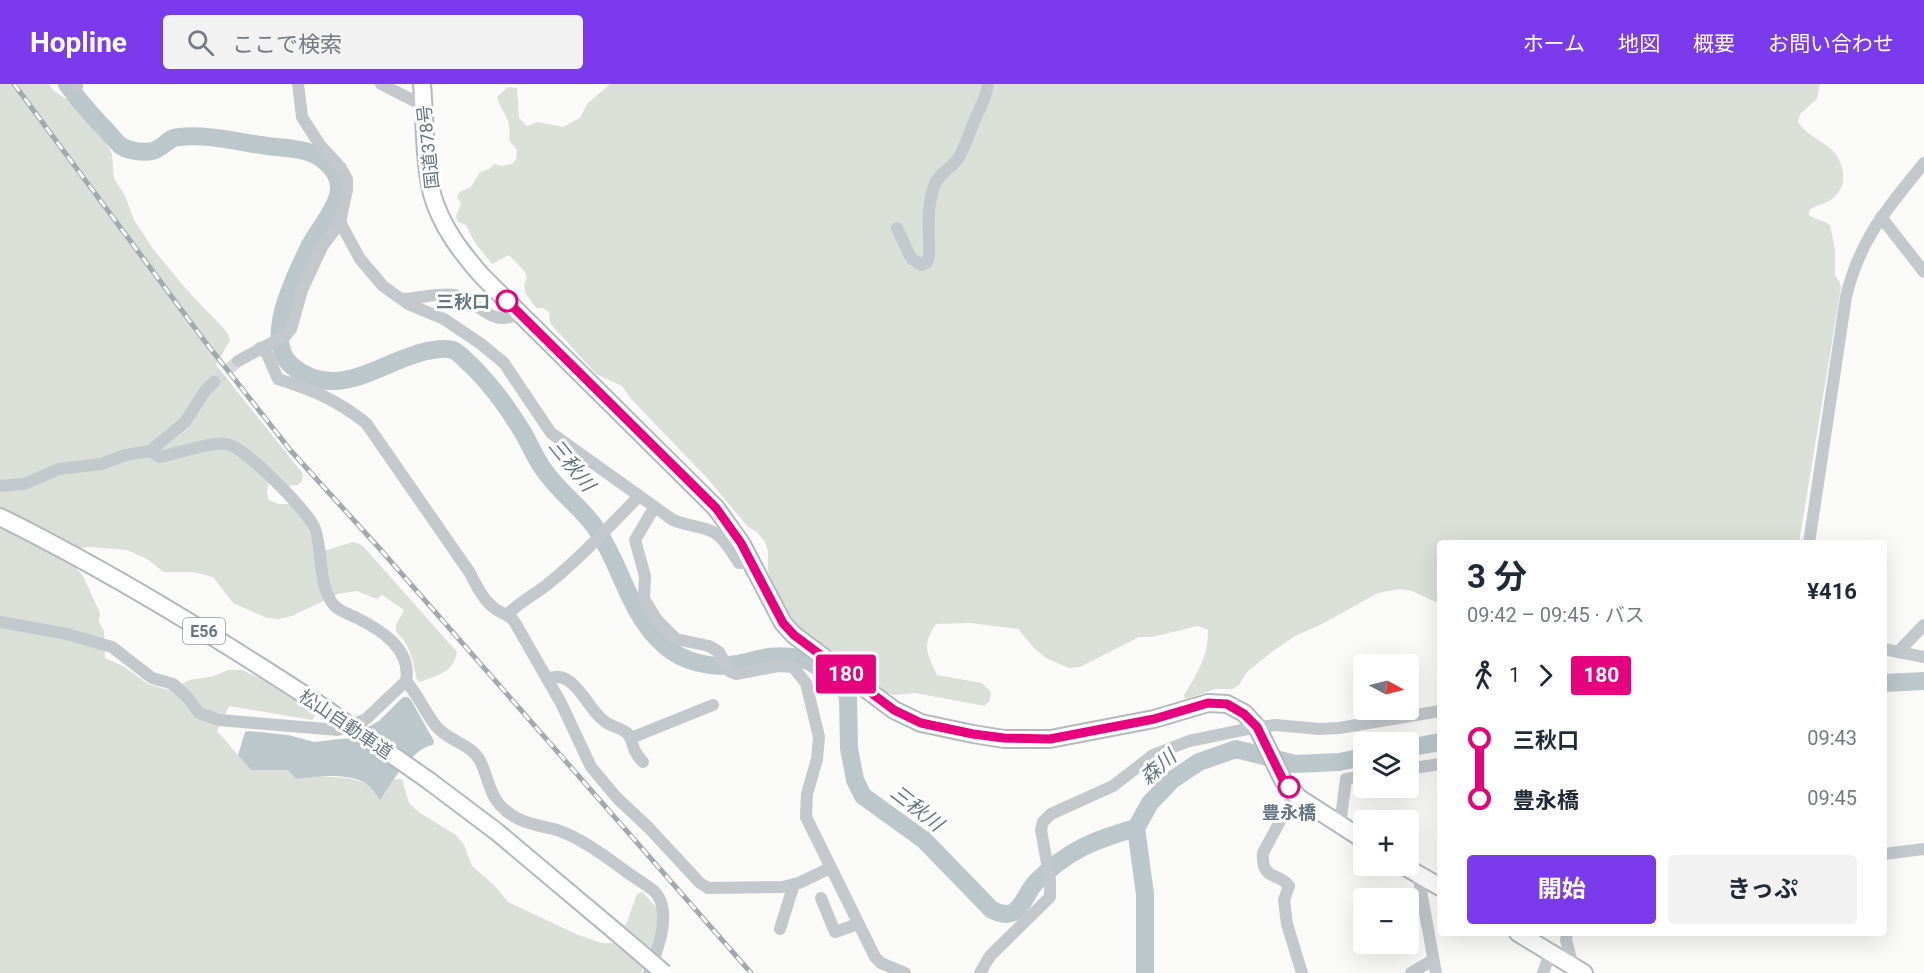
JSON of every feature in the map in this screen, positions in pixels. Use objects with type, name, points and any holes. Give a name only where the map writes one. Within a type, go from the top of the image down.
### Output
[{"type":"highway","name":"国道378号","points":[[422,84],[432,194],[452,238],[465,257],[519,314],[716,508],[752,561],[783,623],[794,635],[894,710],[921,723],[973,734],[1034,740],[1078,735],[1154,719],[1208,703],[1227,704],[1237,708],[1260,734],[1283,780],[1295,793],[1353,833]]},
{"type":"highway","name":"松山自動車道","points":[[0,517],[86,562],[221,640],[320,705],[428,780],[497,832],[664,973]]},
{"type":"highway","points":[[1419,875],[1437,885]]},
{"type":"highway","points":[[1523,936],[1578,970]]},
{"type":"street","points":[[238,361],[286,335],[291,329],[302,290],[322,247],[340,222],[347,190],[347,179],[341,168],[306,126],[302,117],[298,84]]},
{"type":"street","points":[[381,84],[424,106]]},
{"type":"street","points":[[897,228],[912,258],[922,265],[927,262],[930,248],[928,201],[935,182],[958,160],[987,96],[988,84]]},
{"type":"street","points":[[1809,540],[1851,275],[1863,244],[1924,163]]},
{"type":"street","points":[[1881,218],[1924,272]]},
{"type":"street","points":[[340,222],[360,259],[383,286],[401,299],[444,319],[504,363],[551,433],[654,508],[684,525],[713,532],[721,538],[739,563],[752,561]]},
{"type":"street","points":[[401,299],[448,294],[468,300],[495,317],[508,319],[519,314]]},
{"type":"street","points":[[260,348],[267,354],[278,379],[318,392],[366,423],[470,573],[476,586],[496,609],[508,614],[548,679],[591,767],[617,798],[648,827],[700,883],[708,888],[782,887],[830,868]]},
{"type":"street","points":[[0,486],[24,484],[59,469],[101,464],[126,455],[150,451],[185,422],[205,391],[214,382]]},
{"type":"street","points":[[0,622],[67,634],[112,647],[152,678],[173,684],[200,713],[219,720],[338,730],[366,719],[406,681],[405,660],[386,635],[335,607],[326,594],[311,519],[278,484],[237,448],[228,444],[207,444],[198,449],[160,457],[150,451]]},
{"type":"street","points":[[508,614],[523,600],[547,585],[605,532],[638,497]]},
{"type":"street","points":[[654,508],[635,540],[645,576],[644,599],[657,620],[676,639],[708,646],[719,652],[729,671],[736,674],[777,666],[793,667],[806,683],[819,737],[817,759],[807,794],[806,817],[830,868],[845,893],[858,924],[878,959],[905,973]]},
{"type":"street","points":[[1898,652],[1924,625]]},
{"type":"street","points":[[1887,650],[1924,657]]},
{"type":"street","points":[[548,679],[558,675],[566,678],[588,700],[605,723],[626,731],[632,738],[635,752],[643,762]]},
{"type":"street","points":[[406,681],[436,726],[446,736],[470,749],[479,759],[491,792],[500,805],[515,818],[527,824],[564,833],[603,855],[654,891],[663,909],[663,923],[649,973]]},
{"type":"street","points":[[632,738],[713,705]]},
{"type":"street","points":[[980,973],[990,956],[1047,903],[1050,897],[1050,880],[1041,830],[1047,817],[1113,786],[1153,755],[1189,741],[1260,734],[1276,725],[1339,729],[1437,712]]},
{"type":"street","points":[[1419,767],[1437,764]]},
{"type":"street","points":[[1340,825],[1346,779],[1353,778]]},
{"type":"street","points":[[1295,793],[1263,853],[1263,862],[1268,873],[1287,883],[1284,900],[1287,924],[1302,973]]},
{"type":"street","points":[[1887,854],[1924,849]]},
{"type":"street","points":[[1411,973],[1435,967],[1412,876]]},
{"type":"street","points":[[780,929],[794,884]]},
{"type":"street","points":[[821,898],[835,932],[858,924]]},
{"type":"street","points":[[1567,936],[1566,940],[1578,970]]},
{"type":"street","points":[[1543,973],[1550,953]]},
{"type":"street","points":[[878,959],[878,973]]},
{"type":"shaded area","points":[[0,84],[49,84],[54,91],[68,100],[103,138],[112,154],[114,178],[125,196],[134,220],[153,249],[187,290],[227,332],[230,340],[216,365],[303,474],[302,481],[298,485],[287,486],[274,474],[268,487],[269,500],[278,504],[289,504],[305,520],[314,548],[327,550],[353,542],[362,545],[457,652],[448,669],[420,682],[417,680],[408,648],[396,632],[396,625],[404,610],[382,595],[377,599],[356,591],[338,594],[292,616],[278,619],[267,618],[233,603],[213,577],[193,572],[164,572],[147,559],[127,550],[80,548],[70,562],[83,576],[100,613],[99,622],[104,631],[105,658],[123,666],[148,684],[168,690],[190,680],[214,676],[228,670],[242,670],[266,681],[317,713],[312,720],[229,706],[217,731],[251,770],[289,770],[296,779],[317,776],[348,778],[366,783],[402,779],[409,803],[420,813],[456,835],[464,845],[472,866],[495,886],[508,902],[578,935],[602,943],[613,943],[627,922],[637,894],[642,892],[658,909],[658,926],[649,958],[641,973],[0,973]]},
{"type":"shaded area","points":[[610,84],[1820,84],[1817,99],[1800,114],[1798,122],[1811,135],[1831,149],[1841,163],[1843,178],[1840,189],[1831,200],[1812,208],[1809,215],[1830,225],[1835,249],[1835,275],[1841,287],[1799,540],[1437,540],[1437,603],[1412,591],[1400,589],[1378,593],[1295,636],[1247,672],[1239,685],[1233,689],[1215,689],[1185,698],[1184,695],[1201,664],[1208,639],[1208,630],[1198,626],[1152,637],[1139,637],[1080,667],[1069,668],[1046,658],[1018,629],[970,623],[936,624],[928,638],[927,650],[937,675],[982,683],[991,692],[990,700],[985,706],[915,693],[894,695],[882,691],[798,628],[774,587],[768,571],[768,551],[765,542],[757,532],[748,527],[708,479],[632,400],[622,386],[596,374],[550,323],[549,312],[543,308],[536,308],[526,294],[525,272],[509,255],[492,264],[475,243],[466,225],[458,222],[456,216],[461,204],[457,197],[460,192],[471,187],[480,172],[489,169],[494,164],[502,166],[512,164],[516,160],[517,150],[509,140],[508,121],[497,97],[508,87],[517,88],[519,118],[527,126],[538,122],[563,127],[580,118],[587,104]]},
{"type":"shaded area","points":[[403,697],[411,700],[434,741],[433,745],[418,752],[411,759],[380,800],[368,785],[356,779],[330,776],[296,779],[288,770],[251,770],[238,755],[245,732],[248,731],[288,735],[314,742],[349,738],[379,721]]},
{"type":"waterway","name":"三秋川","points":[[67,84],[116,142],[128,149],[140,152],[152,151],[175,138],[190,136],[296,149],[322,159],[333,170],[338,181],[339,192],[330,214],[309,247],[284,307],[280,340],[283,354],[291,365],[308,376],[325,381],[342,380],[427,351],[447,349],[458,353],[499,397],[550,478],[595,527],[642,619],[652,633],[672,652],[698,663],[717,666],[784,656],[806,660],[826,673],[848,695],[849,748],[855,780],[863,796],[924,840],[992,910],[1006,914],[1014,912],[1036,882],[1059,862],[1094,842],[1136,828]]},
{"type":"waterway","name":"森川","points":[[1887,683],[1924,681]]},
{"type":"waterway","name":"森川","points":[[1419,746],[1437,743]]},
{"type":"waterway","name":"森川","points":[[1145,973],[1145,894],[1136,828],[1150,803],[1172,780],[1199,762],[1236,749],[1295,764],[1353,759]]},
{"type":"tunnel","points":[[214,382],[238,361]]},
{"type":"railway","points":[[14,84],[203,339],[291,451],[380,549],[751,973]]},
{"type":"bus line","name":"180","points":[[507,301],[716,508],[752,561],[783,623],[794,635],[894,710],[934,727],[973,734],[1034,740],[1078,735],[1165,717],[1208,703],[1227,704],[1237,708],[1257,727],[1283,780],[1289,787]]},
{"type":"place","name":"三秋口","points":[[507,301]]},
{"type":"place","name":"豊永橋","points":[[1289,787]]}]
